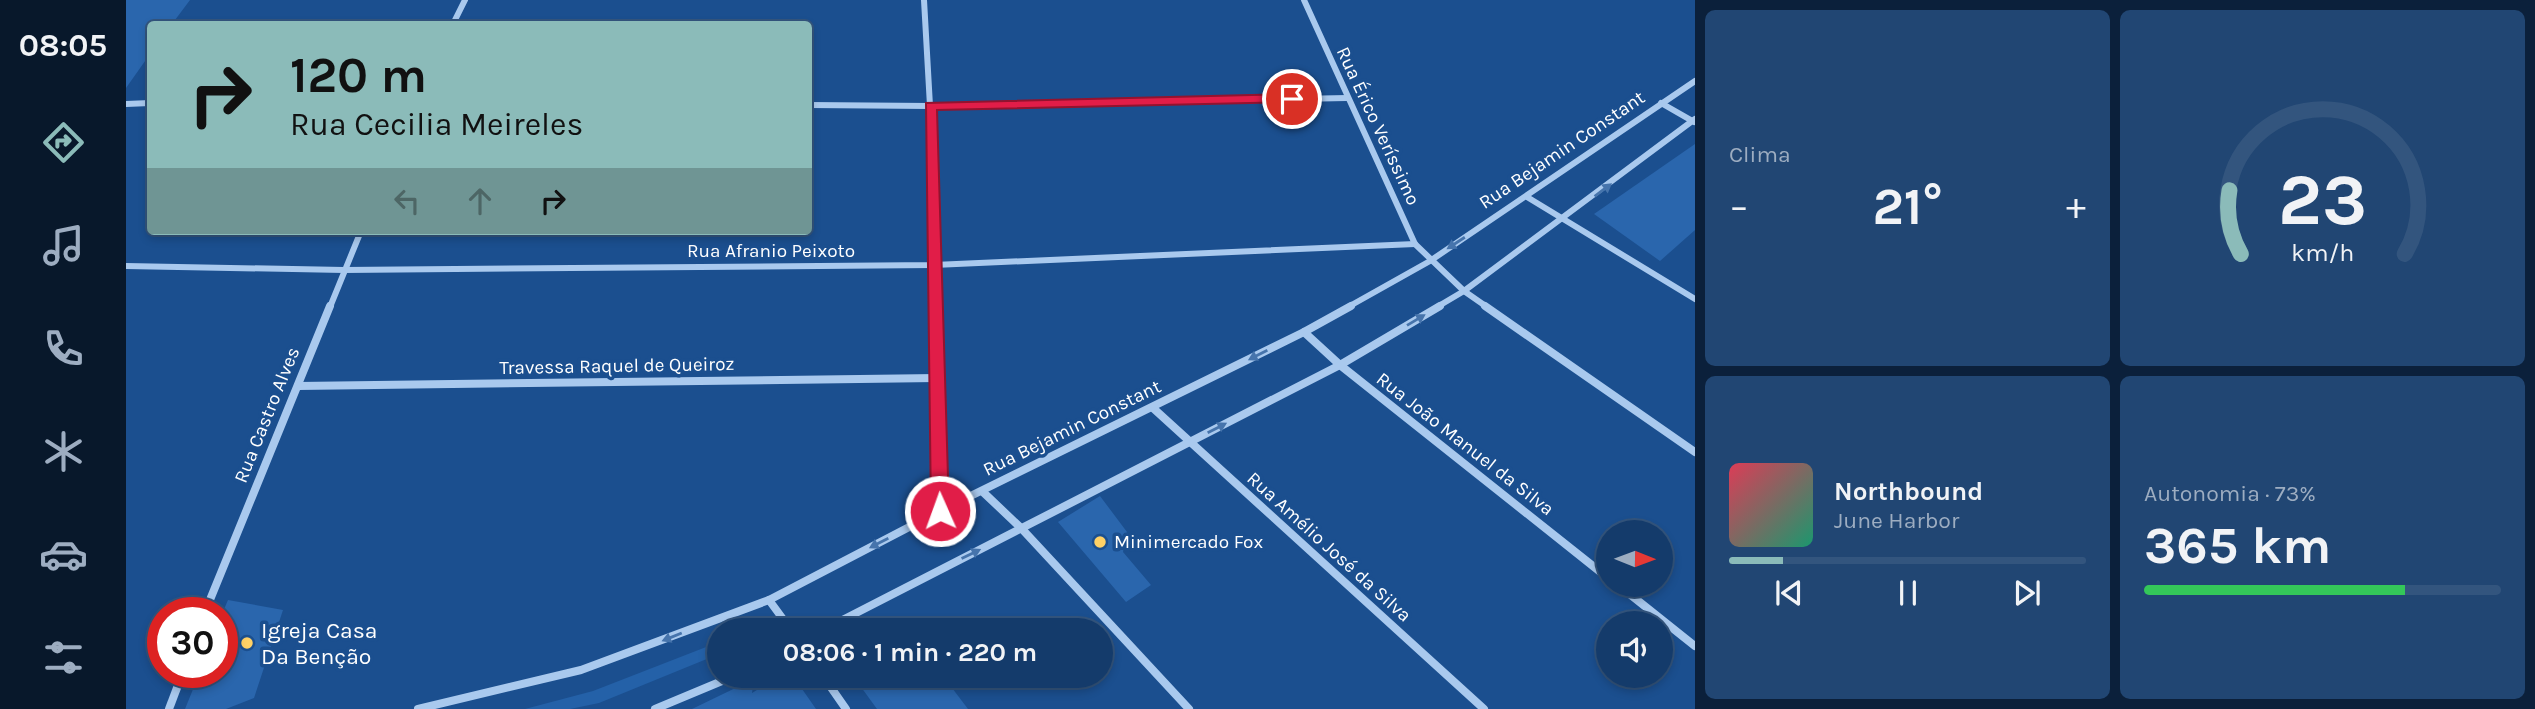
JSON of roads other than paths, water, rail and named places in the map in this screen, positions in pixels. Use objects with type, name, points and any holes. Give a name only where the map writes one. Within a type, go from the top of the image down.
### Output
[{"type":"street","points":[[454,21],[465,0]]},
{"type":"street","points":[[924,0],[930,106],[940,511]]},
{"type":"street","name":"Rua Érico Veríssimo","points":[[1304,0],[1415,244],[1464,291],[1695,452]]},
{"type":"street","name":"Rua Bejamin Constant","points":[[418,709],[581,670],[769,600],[940,511],[1304,332],[1430,261],[1695,81]]},
{"type":"street","points":[[812,105],[930,106],[1347,97]]},
{"type":"street","points":[[126,104],[147,103]]},
{"type":"street","points":[[845,618],[1340,365],[1464,291],[1694,121],[1661,103]]},
{"type":"street","points":[[1527,197],[1566,218],[1695,299]]},
{"type":"street","name":"Rua Castro Alves","points":[[211,597],[359,235]]},
{"type":"street","name":"Rua Afranio Peixoto","points":[[126,266],[344,270],[934,265],[1415,244]]},
{"type":"street","name":"Rua João Manuel da Silva","points":[[1304,332],[1340,365],[1596,568]]},
{"type":"street","name":"Travessa Raquel de Queiroz","points":[[298,386],[937,379]]},
{"type":"street","name":"Rua Amélio José da Silva","points":[[1153,408],[1484,709]]},
{"type":"street","points":[[983,492],[1022,529],[1189,709]]},
{"type":"street","points":[[1633,597],[1695,646]]},
{"type":"street","points":[[769,600],[782,618]]},
{"type":"street","points":[[655,709],[707,687]]},
{"type":"street","points":[[169,709],[177,688]]},
{"type":"street","points":[[831,688],[846,709]]},
{"type":"place","name":"Minimercado Fox","points":[[1100,542]]},
{"type":"place","name":"Igreja Casa Da Benção","points":[[247,643]]}]
